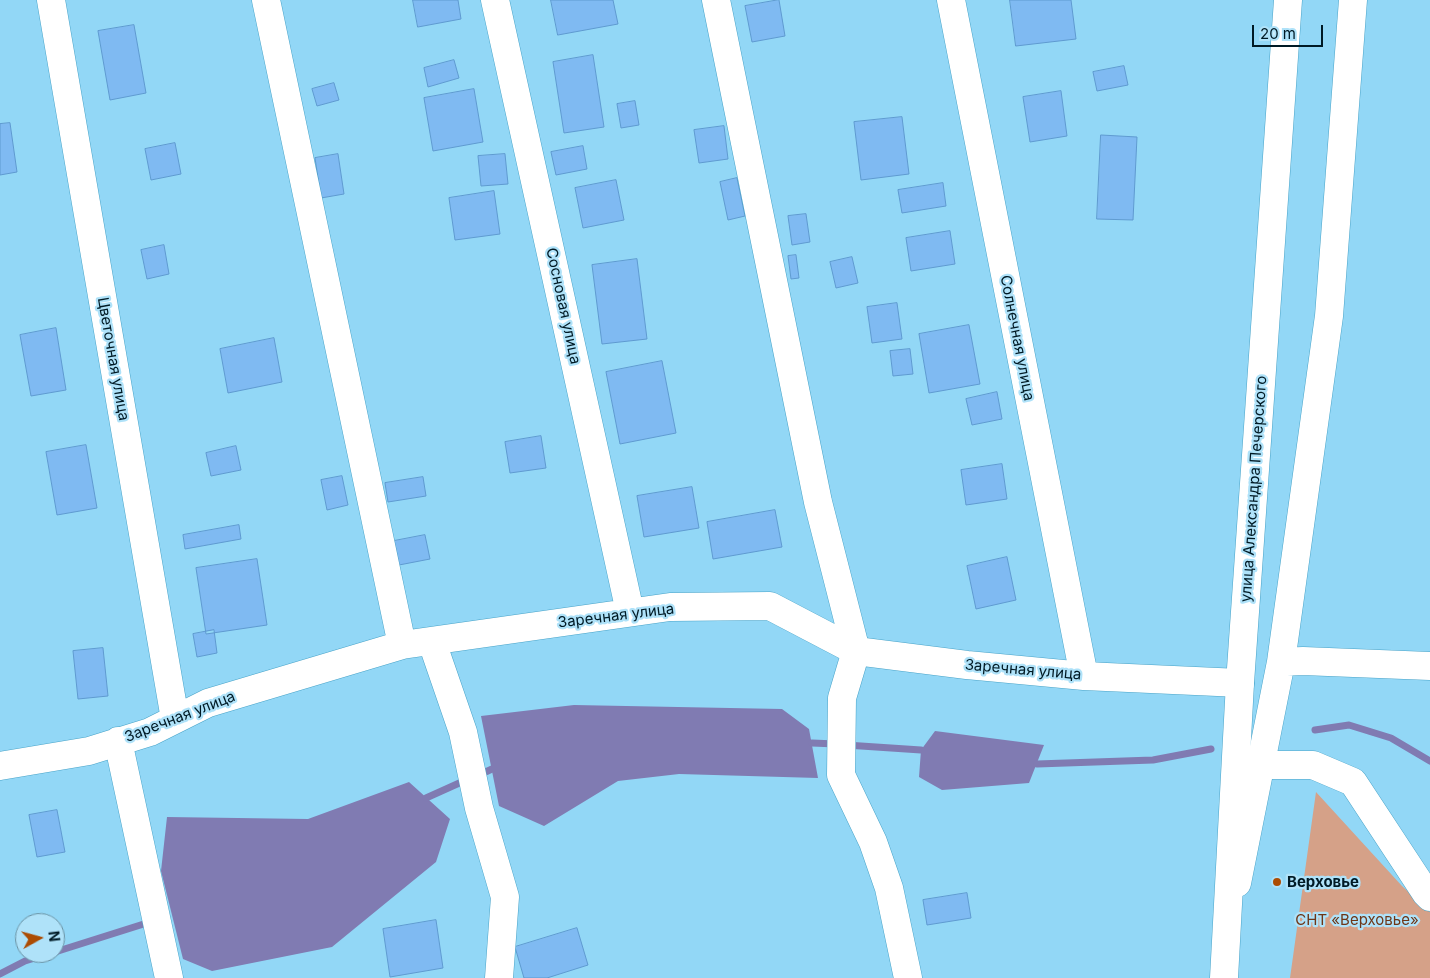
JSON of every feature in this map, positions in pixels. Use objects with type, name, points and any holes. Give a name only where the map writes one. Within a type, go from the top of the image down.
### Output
[{"type":"street","name":"Цветочная улица","points":[[51,0],[175,719]]},
{"type":"street","points":[[266,0],[402,646]]},
{"type":"street","name":"Сосновая улица","points":[[495,0],[630,612]]},
{"type":"street","points":[[716,0],[818,502],[856,651],[842,698],[841,776],[873,842],[889,888],[908,978]]},
{"type":"street","name":"Солнечная улица","points":[[951,0],[1084,676]]},
{"type":"street","name":"улица Александра Печерского","points":[[1224,978],[1240,683],[1288,0]]},
{"type":"street","points":[[1227,936],[1281,662],[1329,316],[1353,0]]},
{"type":"street","name":"Заречная улица","points":[[0,766],[89,751],[150,732],[208,703],[402,646],[670,607],[770,606],[856,651],[967,665],[1084,676],[1240,683]]},
{"type":"street","points":[[432,642],[463,732],[480,808],[505,897],[499,978]]},
{"type":"street","points":[[1281,662],[1303,660],[1430,666]]},
{"type":"street","points":[[118,741],[169,978]]},
{"type":"street","points":[[1261,765],[1313,764],[1353,782],[1430,897]]},
{"type":"green space","name":"СНТ «Верховье»","points":[[1316,792],[1402,886],[1430,912],[1430,978],[1290,978]]},
{"type":"shaded area","points":[[574,705],[782,709],[809,729],[818,778],[679,774],[618,781],[544,826],[499,806],[481,716]]},
{"type":"shaded area","points":[[935,731],[1044,745],[1029,783],[942,790],[919,777],[921,750]]},
{"type":"shaded area","points":[[409,782],[450,819],[436,862],[332,947],[212,971],[183,959],[161,871],[167,817],[308,819]]},
{"type":"building","points":[[413,0],[458,0],[461,19],[418,27]]},
{"type":"building","points":[[551,0],[613,0],[618,24],[558,35]]},
{"type":"building","points":[[779,0],[785,36],[752,42],[745,6]]},
{"type":"building","points":[[1010,0],[1071,0],[1076,39],[1016,46]]},
{"type":"building","points":[[134,25],[146,93],[110,100],[98,31]]},
{"type":"building","points":[[593,55],[604,127],[564,133],[553,62]]},
{"type":"building","points":[[454,60],[459,78],[428,87],[424,68]]},
{"type":"building","points":[[1124,66],[1128,85],[1097,91],[1093,72]]},
{"type":"building","points":[[334,83],[339,100],[317,106],[312,89]]},
{"type":"building","points":[[474,89],[483,142],[433,151],[424,98]]},
{"type":"building","points":[[1061,91],[1067,136],[1030,142],[1023,97]]},
{"type":"building","points":[[635,101],[639,125],[621,128],[617,104]]},
{"type":"building","points":[[902,117],[909,174],[861,180],[854,122]]},
{"type":"building","points":[[10,123],[17,172],[0,175],[0,124]]},
{"type":"building","points":[[724,126],[728,159],[699,163],[694,130]]},
{"type":"building","points":[[1101,135],[1137,137],[1133,220],[1097,219]]},
{"type":"building","points":[[175,143],[181,174],[151,180],[145,149]]},
{"type":"building","points":[[583,146],[587,169],[556,175],[551,152]]},
{"type":"building","points":[[338,154],[344,194],[321,198],[315,158]]},
{"type":"building","points":[[505,154],[508,184],[481,186],[478,156]]},
{"type":"building","points":[[737,178],[745,216],[728,220],[720,182]]},
{"type":"building","points":[[616,180],[624,220],[583,228],[575,188]]},
{"type":"building","points":[[943,183],[946,206],[902,213],[898,190]]},
{"type":"building","points":[[494,191],[500,234],[455,240],[449,198]]},
{"type":"building","points":[[806,214],[810,242],[792,245],[788,216]]},
{"type":"building","points":[[950,231],[955,264],[911,271],[906,238]]},
{"type":"building","points":[[164,245],[169,274],[147,279],[141,250]]},
{"type":"building","points":[[796,255],[799,278],[791,279],[788,256]]},
{"type":"building","points":[[852,257],[858,283],[836,288],[830,262]]},
{"type":"building","points":[[637,259],[647,339],[602,344],[592,265]]},
{"type":"building","points":[[897,303],[902,339],[872,343],[867,307]]},
{"type":"building","points":[[969,325],[980,384],[929,393],[919,334]]},
{"type":"building","points":[[56,328],[66,390],[31,396],[20,335]]},
{"type":"building","points":[[274,338],[282,382],[228,393],[220,349]]},
{"type":"building","points":[[910,349],[913,374],[893,376],[890,351]]},
{"type":"building","points":[[662,361],[676,433],[620,444],[606,372]]},
{"type":"building","points":[[997,392],[1002,419],[972,425],[966,399]]},
{"type":"building","points":[[541,436],[546,468],[510,473],[505,442]]},
{"type":"building","points":[[86,445],[97,508],[57,515],[46,452]]},
{"type":"building","points":[[236,446],[241,470],[211,476],[206,453]]},
{"type":"building","points":[[1002,464],[1007,499],[966,505],[961,470]]},
{"type":"building","points":[[342,476],[348,505],[327,510],[321,480]]},
{"type":"building","points":[[423,477],[426,496],[388,502],[385,483]]},
{"type":"building","points":[[692,487],[699,528],[644,537],[637,496]]},
{"type":"building","points":[[775,510],[782,547],[713,559],[707,522]]},
{"type":"building","points":[[239,525],[241,539],[185,549],[183,535]]},
{"type":"building","points":[[425,535],[430,559],[399,565],[394,541]]},
{"type":"building","points":[[1007,557],[1016,600],[976,609],[967,566]]},
{"type":"building","points":[[257,559],[267,625],[206,634],[196,568]]},
{"type":"building","points":[[214,630],[217,653],[197,657],[193,634]]},
{"type":"building","points":[[103,648],[108,696],[78,699],[73,651]]},
{"type":"building","points":[[57,810],[65,852],[37,857],[29,815]]},
{"type":"building","points":[[967,893],[971,918],[927,925],[923,900]]},
{"type":"building","points":[[436,920],[443,968],[390,977],[383,929]]},
{"type":"building","points":[[577,928],[588,965],[547,978],[524,978],[515,947]]},
{"type":"waterway","points":[[1315,730],[1349,725],[1391,738],[1430,761]]},
{"type":"waterway","points":[[812,743],[836,744]]},
{"type":"waterway","points":[[846,745],[921,750]]},
{"type":"waterway","points":[[1037,764],[1153,760],[1211,749]]},
{"type":"waterway","points":[[479,775],[492,769]]},
{"type":"waterway","points":[[426,798],[466,780]]},
{"type":"waterway","points":[[65,949],[150,922]]},
{"type":"waterway","points":[[0,974],[21,963]]},
{"type":"place","name":"Верховье","points":[[1277,882]]}]
